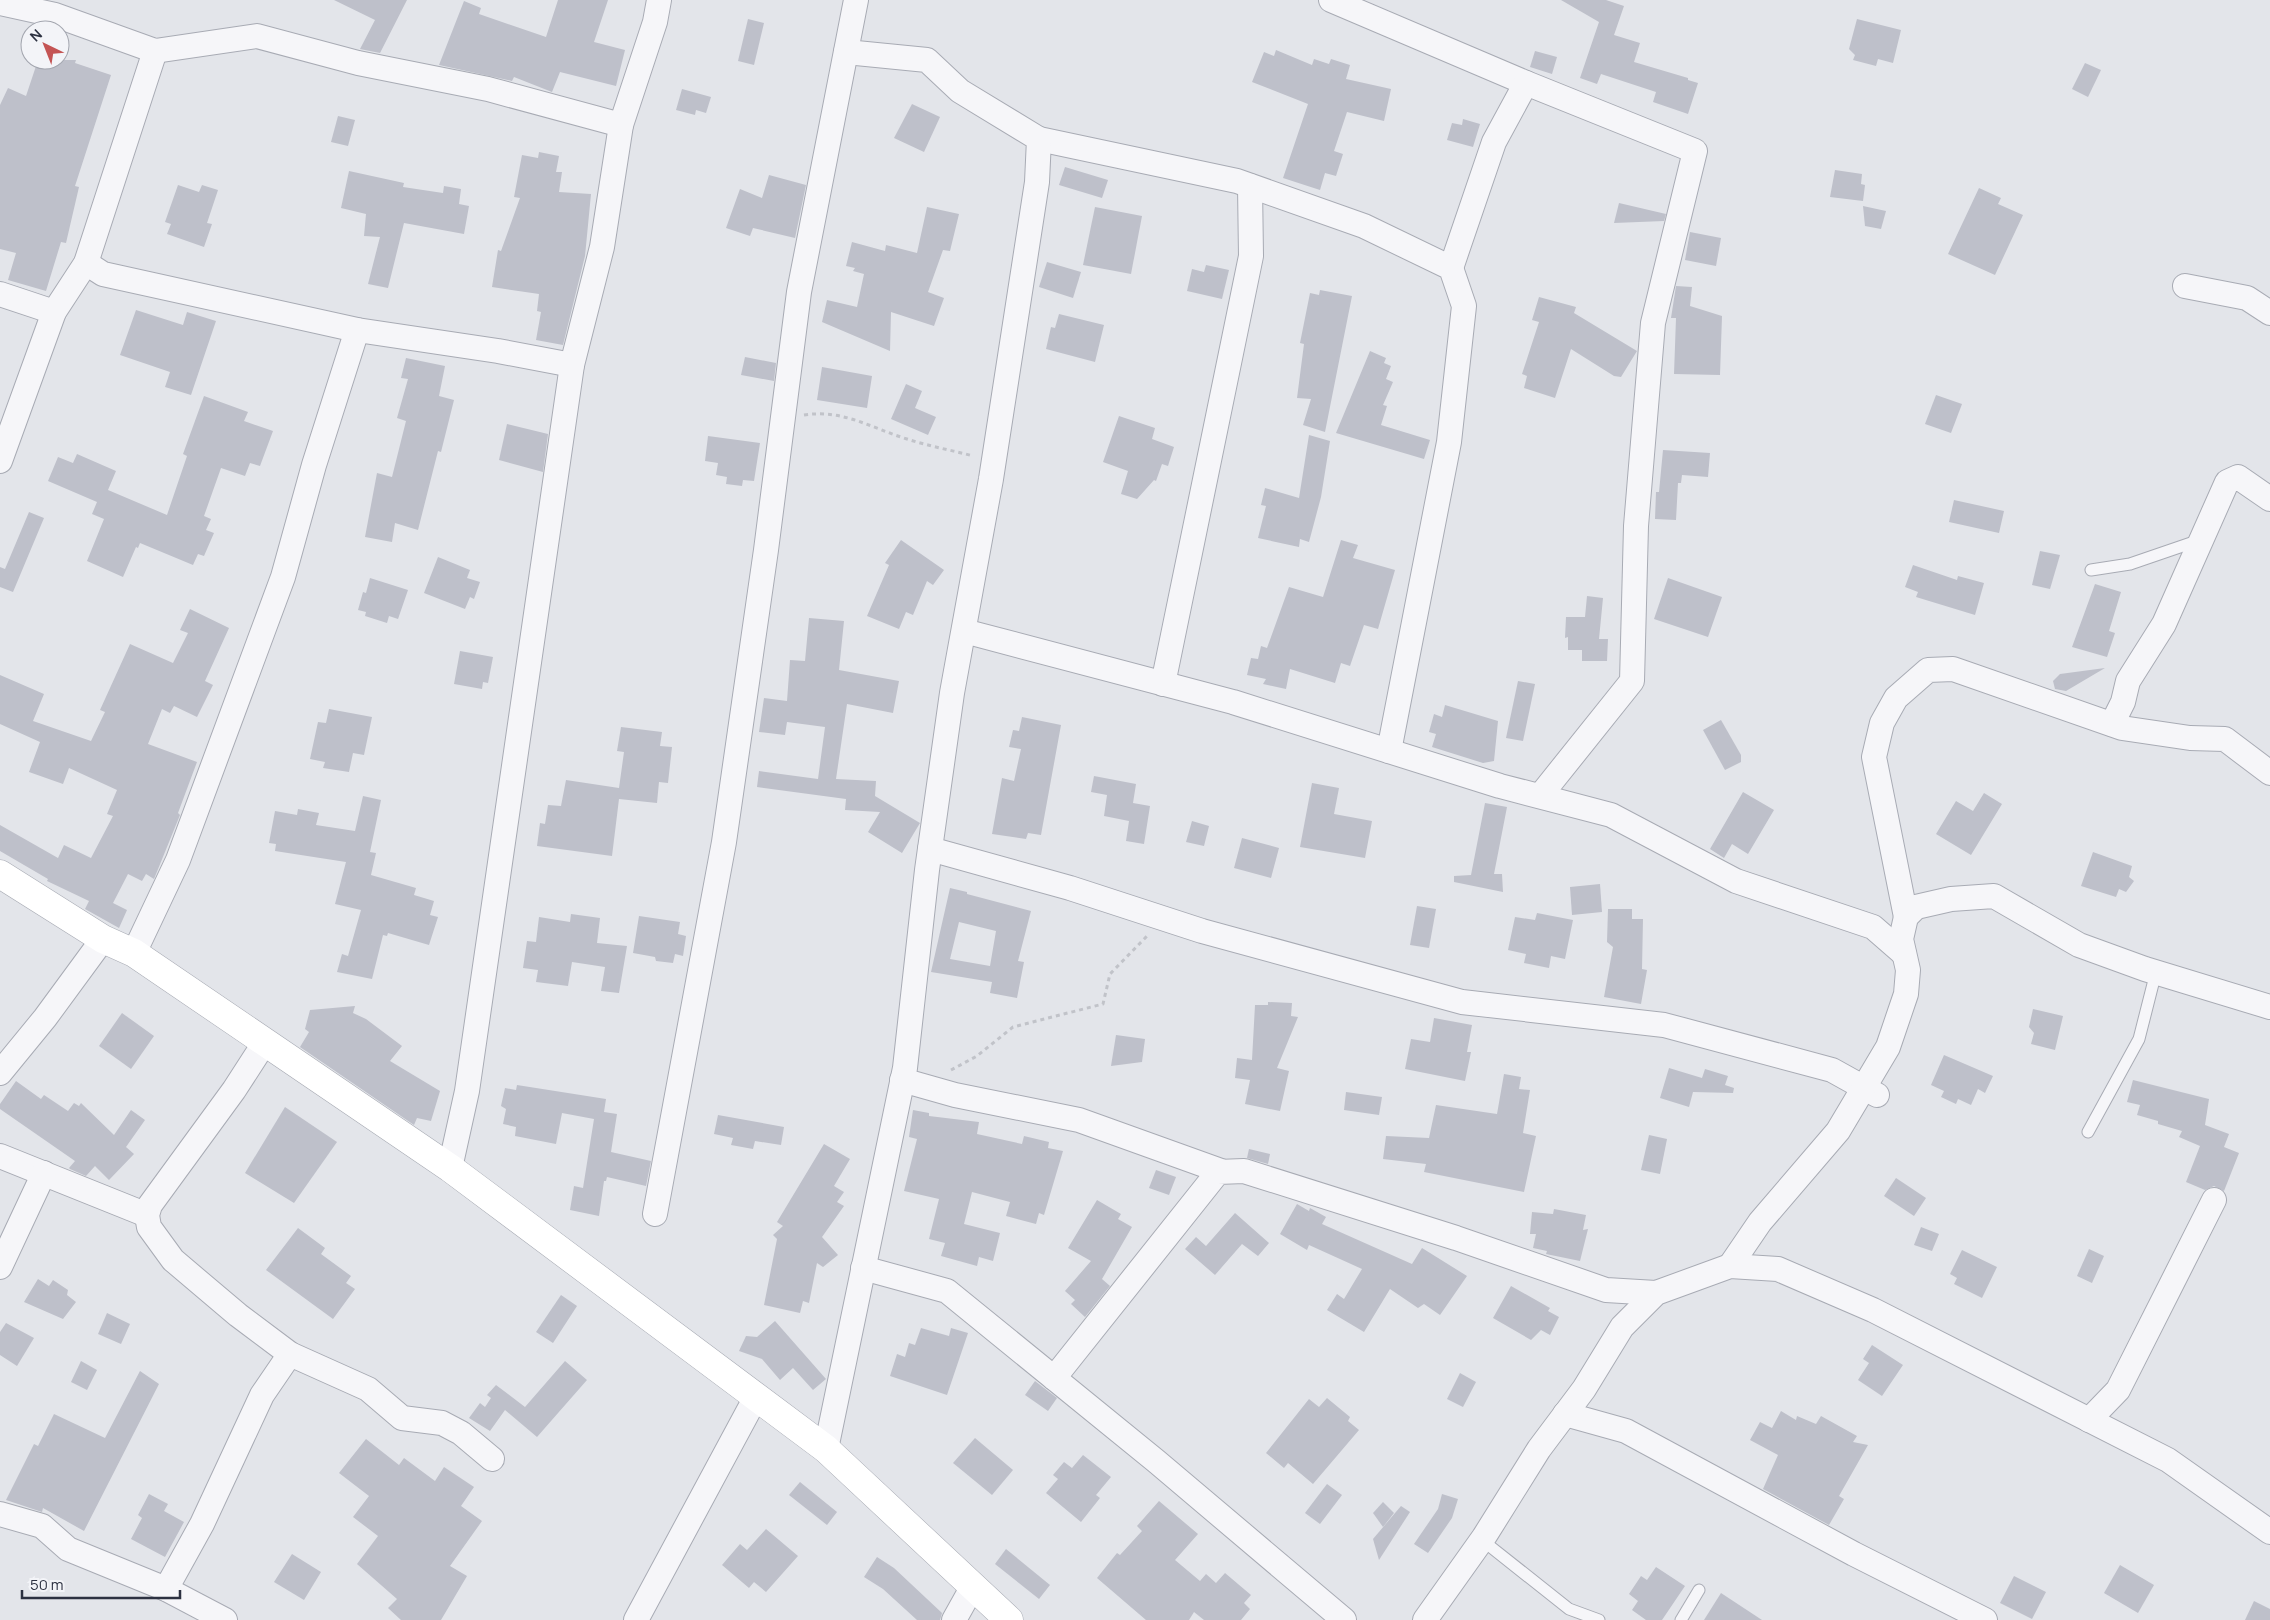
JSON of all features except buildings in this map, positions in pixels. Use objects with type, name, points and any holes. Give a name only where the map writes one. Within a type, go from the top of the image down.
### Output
[{"type":"street","points":[[450,1168],[466,1091],[526,671],[552,517],[572,365],[602,247],[621,125],[655,22],[659,0]]},
{"type":"street","points":[[655,1214],[724,842],[800,292],[856,0]]},
{"type":"street","points":[[1331,0],[1526,83],[1695,151],[1653,323],[1636,526],[1632,681],[1540,796]]},
{"type":"street","points":[[0,4],[55,15],[155,51],[256,36],[358,63],[488,89],[621,125]]},
{"type":"street","points":[[0,461],[54,312],[86,263],[155,51]]},
{"type":"street","points":[[846,52],[927,60],[960,91],[1039,139],[1250,186],[1364,226],[1451,268]]},
{"type":"street","points":[[1389,751],[1449,442],[1464,306],[1451,268],[1494,142],[1526,83]]},
{"type":"street","points":[[826,1449],[863,1268],[912,1083],[930,849],[1037,182],[1039,139]]},
{"type":"street","points":[[1164,684],[1251,256],[1250,186]]},
{"type":"street","points":[[86,263],[103,274],[357,330],[498,351],[572,365]]},
{"type":"street","points":[[2185,286],[2247,298],[2270,313]]},
{"type":"street","points":[[0,294],[54,312]]},
{"type":"street","points":[[134,952],[178,860],[283,577],[314,465],[357,330]]},
{"type":"street","points":[[2112,724],[2123,702],[2128,681],[2164,624],[2227,482],[2238,477],[2270,499]]},
{"type":"street","points":[[964,631],[1233,702],[1389,751],[1611,815],[1736,880],[1873,927],[1904,954]]},
{"type":"street","points":[[1730,1266],[1760,1222],[1870,1091],[1888,1047],[1906,994],[1908,970],[1901,939],[1906,917],[1874,757],[1882,723],[1896,698],[1928,670],[1953,669],[2112,724],[2190,738],[2225,739],[2270,773]]},
{"type":"street","points":[[930,849],[1070,888],[1166,919],[1462,1002],[1664,1025],[1832,1070],[1870,1091]]},
{"type":"street","points":[[0,874],[103,939],[134,952],[450,1168],[826,1449],[1009,1620]]},
{"type":"street","points":[[1906,917],[1916,908],[1951,899],[1994,896],[2079,945],[2156,972],[2270,1007]]},
{"type":"street","points":[[0,1073],[45,1018],[103,939]]},
{"type":"street","points":[[265,1042],[234,1090],[150,1205],[146,1215],[153,1235],[172,1260],[238,1315],[290,1354],[368,1389],[402,1418],[442,1424],[461,1433],[492,1459]]},
{"type":"street","points":[[912,1083],[955,1096],[1079,1120],[1222,1171],[1244,1171],[1456,1238],[1606,1290],[1656,1294]]},
{"type":"street","points":[[0,1156],[146,1215]]},
{"type":"street","points":[[1054,1378],[1218,1172],[1222,1171]]},
{"type":"street","points":[[0,1267],[44,1173]]},
{"type":"street","points":[[2089,1420],[2118,1390],[2214,1200]]},
{"type":"street","points":[[1425,1620],[1482,1540],[1539,1449],[1584,1389],[1622,1327],[1656,1294],[1680,1282],[1730,1266],[1778,1269],[1873,1310],[2168,1460],[2270,1532]]},
{"type":"street","points":[[863,1268],[947,1291],[1344,1620]]},
{"type":"street","points":[[166,1589],[202,1524],[262,1395],[290,1354]]},
{"type":"street","points":[[636,1620],[756,1397]]},
{"type":"street","points":[[1565,1414],[1626,1431],[1854,1554],[1984,1620]]},
{"type":"street","points":[[0,1514],[42,1526],[68,1549],[166,1589],[225,1620]]},
{"type":"street","points":[[954,1620],[973,1586]]},
{"type":"lane","points":[[2091,570],[2130,564],[2200,540]]},
{"type":"lane","points":[[2088,1132],[2139,1038],[2156,972]]},
{"type":"lane","points":[[1482,1540],[1569,1609],[1598,1620]]},
{"type":"lane","points":[[1681,1620],[1699,1590]]},
{"type":"path","points":[[784,418],[817,413],[859,420],[906,439],[993,461]]},
{"type":"path","points":[[912,1083],[977,1056],[1013,1027],[1103,1004],[1110,974],[1166,919]]}]
